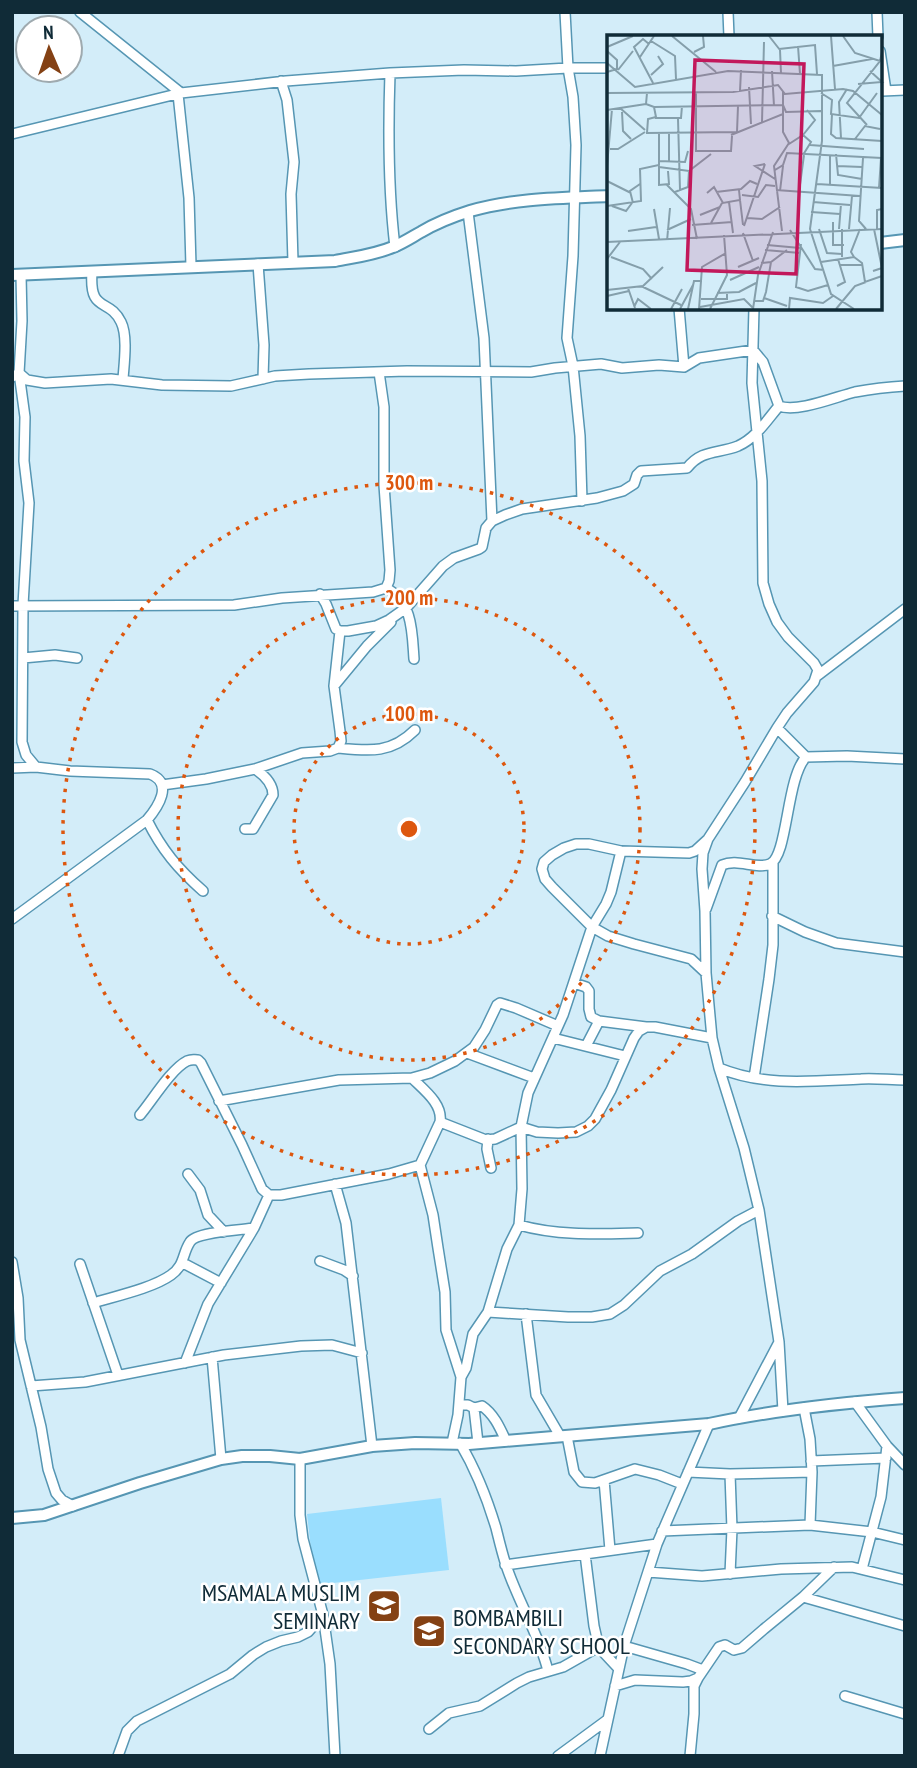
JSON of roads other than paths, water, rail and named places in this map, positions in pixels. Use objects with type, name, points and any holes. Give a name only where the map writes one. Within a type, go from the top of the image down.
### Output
[{"type":"street","points":[[80,12],[180,94],[189,198],[191,266]]},
{"type":"street","points":[[565,12],[568,68],[575,118],[575,198],[567,327],[580,436],[582,501]]},
{"type":"street","points":[[727,12],[729,35]]},
{"type":"street","points":[[877,12],[878,35]]},
{"type":"street","points":[[12,134],[180,94],[281,81],[464,70],[607,68]]},
{"type":"street","points":[[390,73],[389,192],[394,247]]},
{"type":"street","points":[[281,81],[287,100],[294,162],[291,194],[293,262]]},
{"type":"street","points":[[883,91],[905,90]]},
{"type":"street","points":[[36,767],[26,755],[22,742],[23,605],[29,503],[24,461],[25,417],[16,375],[22,341],[17,275],[335,261],[371,255],[394,247],[424,230],[487,207],[525,201],[607,196]]},
{"type":"street","points":[[468,212],[484,338],[492,521]]},
{"type":"street","points":[[882,243],[905,240]]},
{"type":"street","points":[[258,264],[264,345],[263,379]]},
{"type":"street","points":[[92,272],[94,297],[114,313],[122,324],[124,379]]},
{"type":"street","points":[[679,310],[684,368]]},
{"type":"street","points":[[754,310],[751,383],[762,481],[762,583],[777,622],[814,663],[818,670],[817,676]]},
{"type":"street","points":[[16,375],[45,383],[124,379],[162,385],[231,386],[285,375],[531,372],[601,364],[622,369],[659,365],[684,368],[699,358],[753,350]]},
{"type":"street","points":[[753,350],[763,362],[779,406]]},
{"type":"street","points":[[12,606],[234,605],[320,594],[373,592],[386,588],[390,570],[384,485],[384,407],[379,372]]},
{"type":"street","points":[[779,406],[802,406],[856,392],[905,386]]},
{"type":"street","points":[[334,686],[367,646],[406,608],[443,566],[454,558],[482,547],[486,528],[492,521],[522,509],[582,501],[630,488],[641,471],[687,468],[700,456],[739,445],[757,432],[779,406]]},
{"type":"street","points":[[756,420],[770,416]]},
{"type":"street","points":[[386,588],[400,597],[406,608],[412,627],[414,659]]},
{"type":"street","points":[[320,594],[336,629],[340,631],[376,626],[391,620],[412,627]]},
{"type":"street","points":[[783,1411],[779,1342],[759,1210],[712,1038],[706,973],[703,853],[708,839],[777,728],[817,676],[905,609]]},
{"type":"street","points":[[338,748],[341,741],[334,686],[340,631]]},
{"type":"street","points":[[23,658],[55,655],[77,658]]},
{"type":"street","points":[[777,728],[806,757]]},
{"type":"street","points":[[162,785],[255,769],[302,753],[338,748],[386,749],[415,730]]},
{"type":"street","points":[[754,1078],[769,979],[773,863],[779,853],[794,777],[800,763],[806,757],[905,759]]},
{"type":"street","points":[[12,768],[150,774],[157,777],[162,785],[158,807],[147,820],[13,918]]},
{"type":"street","points":[[244,829],[253,829],[273,795],[272,787],[266,778],[255,769]]},
{"type":"street","points":[[147,820],[162,849],[185,876],[203,891]]},
{"type":"street","points":[[706,973],[691,959],[608,936],[592,927],[545,879],[542,869],[544,862],[552,855],[576,844],[621,851],[689,853],[708,839]]},
{"type":"street","points":[[461,1377],[466,1368],[473,1334],[488,1312],[508,1249],[519,1226],[522,1189],[521,1127],[528,1093],[558,1026],[592,927],[611,892],[621,851]]},
{"type":"street","points":[[705,911],[722,866],[729,862],[766,865],[773,863]]},
{"type":"street","points":[[772,916],[836,943],[905,952]]},
{"type":"street","points":[[574,983],[589,991],[589,1013],[599,1021],[655,1027],[712,1038]]},
{"type":"street","points":[[219,1101],[339,1080],[412,1078],[430,1073],[474,1047],[496,1005],[500,1003],[558,1026]]},
{"type":"street","points":[[586,1046],[599,1021]]},
{"type":"street","points":[[440,1122],[488,1139],[495,1139],[521,1127],[537,1132],[576,1132],[595,1119],[625,1056],[639,1031],[646,1027]]},
{"type":"street","points":[[552,1038],[625,1056]]},
{"type":"street","points":[[467,1053],[534,1078]]},
{"type":"street","points":[[140,1115],[170,1076],[188,1060],[194,1059],[201,1063],[261,1189],[269,1195],[389,1174],[420,1165]]},
{"type":"street","points":[[719,1068],[771,1081],[905,1080]]},
{"type":"street","points":[[412,1078],[431,1097],[441,1115],[420,1165],[437,1237],[446,1330],[461,1377],[456,1443],[468,1456],[482,1485],[505,1564],[535,1633],[548,1671]]},
{"type":"street","points":[[488,1139],[491,1168]]},
{"type":"street","points":[[188,1174],[200,1190],[208,1215],[224,1233]]},
{"type":"street","points":[[335,1184],[346,1223],[372,1446]]},
{"type":"street","points":[[185,1363],[208,1304],[254,1228],[269,1195]]},
{"type":"street","points":[[488,1312],[580,1317],[610,1314],[624,1305],[660,1271],[692,1254],[738,1221],[759,1210]]},
{"type":"street","points":[[519,1226],[564,1234],[638,1233]]},
{"type":"street","points":[[93,1303],[161,1281],[173,1274],[183,1263],[189,1242],[194,1238],[254,1228]]},
{"type":"street","points":[[320,1261],[353,1276]]},
{"type":"street","points":[[12,1262],[19,1298],[20,1340],[53,1485],[62,1500],[73,1506]]},
{"type":"street","points":[[183,1263],[221,1283]]},
{"type":"street","points":[[80,1264],[118,1375]]},
{"type":"street","points":[[526,1314],[536,1395],[564,1436],[574,1472],[582,1482],[595,1483],[635,1469],[682,1484]]},
{"type":"street","points":[[12,1350],[20,1340]]},
{"type":"street","points":[[739,1418],[779,1342]]},
{"type":"street","points":[[31,1386],[85,1382],[261,1350],[332,1345],[362,1353]]},
{"type":"street","points":[[212,1357],[221,1459]]},
{"type":"street","points":[[12,1518],[44,1515],[221,1459],[270,1456],[300,1459],[372,1446],[478,1443],[709,1424],[804,1408],[905,1398]]},
{"type":"street","points":[[855,1402],[887,1446],[903,1460]]},
{"type":"street","points":[[459,1405],[474,1408],[482,1406],[499,1426],[506,1441]]},
{"type":"street","points":[[474,1408],[478,1443]]},
{"type":"street","points":[[804,1408],[810,1439],[812,1472],[810,1525]]},
{"type":"street","points":[[600,1756],[618,1668],[657,1544],[709,1424]]},
{"type":"street","points":[[862,1569],[881,1497],[887,1446]]},
{"type":"street","points":[[811,1461],[886,1458]]},
{"type":"street","points":[[300,1459],[300,1516],[303,1539],[323,1615],[330,1664],[335,1756]]},
{"type":"street","points":[[688,1472],[812,1472]]},
{"type":"street","points":[[730,1474],[730,1574]]},
{"type":"street","points":[[604,1480],[610,1550]]},
{"type":"street","points":[[662,1531],[810,1525],[873,1532],[905,1540]]},
{"type":"street","points":[[505,1564],[657,1544]]},
{"type":"street","points":[[585,1554],[594,1626],[600,1646],[618,1668]]},
{"type":"street","points":[[690,1756],[694,1686],[719,1647],[725,1645],[734,1650],[742,1648],[834,1567]]},
{"type":"street","points":[[648,1572],[702,1576],[781,1569],[852,1567],[905,1580]]},
{"type":"street","points":[[803,1597],[905,1626]]},
{"type":"street","points":[[118,1756],[127,1731],[137,1721],[230,1674],[265,1647],[308,1632],[323,1615]]},
{"type":"street","points":[[429,1729],[450,1713],[480,1706],[517,1682],[576,1661],[600,1646]]},
{"type":"street","points":[[624,1646],[677,1661],[700,1674]]},
{"type":"street","points":[[615,1686],[635,1680],[683,1682],[700,1674]]},
{"type":"street","points":[[845,1696],[905,1714]]},
{"type":"street","points":[[558,1756],[607,1720]]},
{"type":"place","name":"MSAMALA MUSLIM SEMINARY","points":[[384,1606]]},
{"type":"place","name":"BOMBAMBILI SECONDARY SCHOOL","points":[[429,1631]]}]
